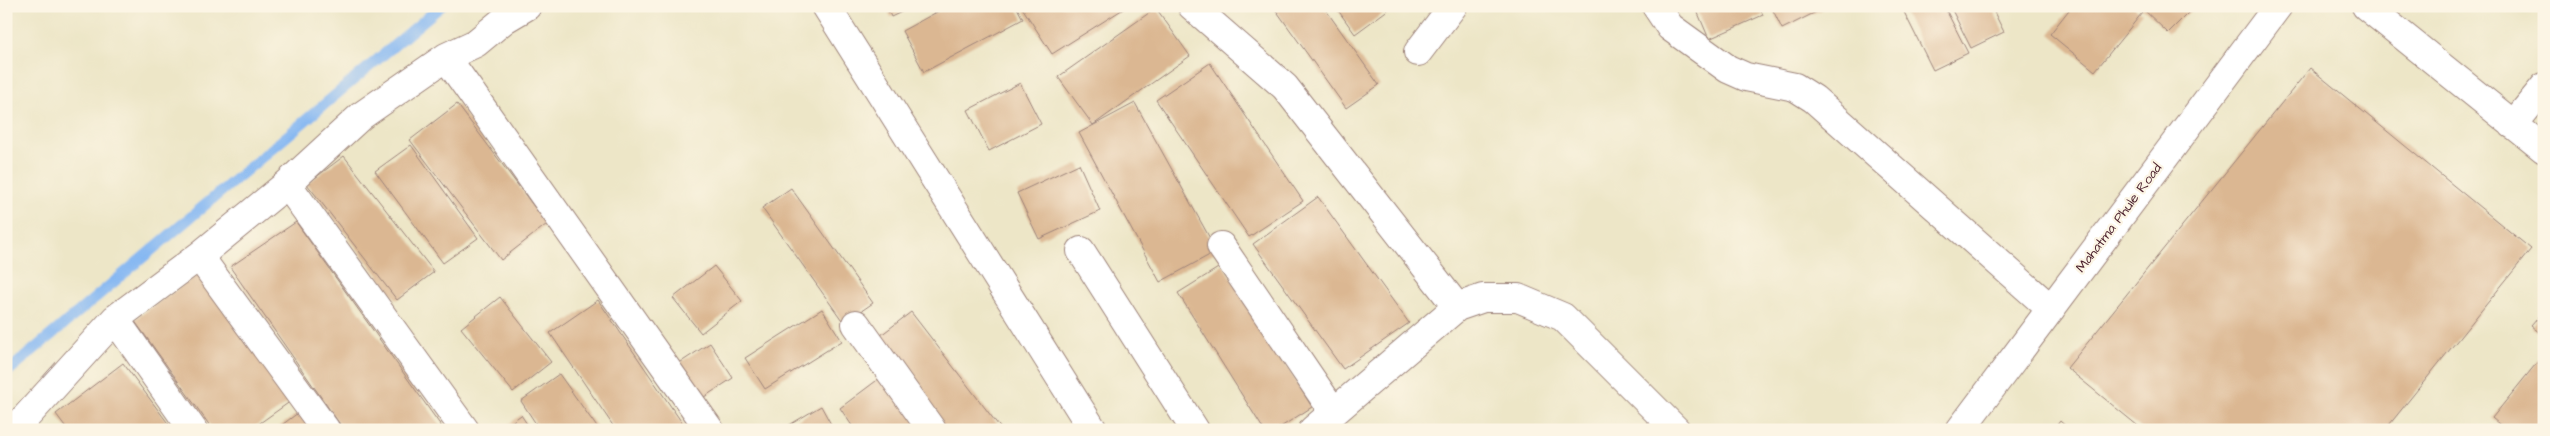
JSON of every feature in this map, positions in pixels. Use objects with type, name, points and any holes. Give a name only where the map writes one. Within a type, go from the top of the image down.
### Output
[{"type":"street","points":[[11,430],[26,417],[115,319],[199,256],[287,184],[361,116],[446,57],[476,43],[505,19],[527,6]]},
{"type":"street","points":[[826,6],[1093,430]]},
{"type":"street","points":[[1192,6],[1285,86],[1457,307]]},
{"type":"street","points":[[1418,52],[1453,6]]},
{"type":"street","points":[[1656,6],[1670,27],[1728,69],[1746,77],[1795,87],[1814,99],[2051,309]]},
{"type":"street","name":"Mahatma Phule Road","points":[[1960,430],[2278,6]]},
{"type":"street","points":[[2366,6],[2544,149]]},
{"type":"street","points":[[446,57],[710,430]]},
{"type":"street","points":[[2514,125],[2544,87]]},
{"type":"street","points":[[287,184],[465,430]]},
{"type":"street","points":[[1221,246],[1324,423],[1457,307],[1483,298],[1518,298],[1563,317],[1676,430]]},
{"type":"street","points":[[1081,251],[1195,430]]},
{"type":"street","points":[[199,256],[326,430]]},
{"type":"street","points":[[115,319],[193,430]]},
{"type":"street","points":[[856,324],[932,430]]},
{"type":"building","points":[[886,6],[914,6],[891,17]]},
{"type":"building","points":[[948,6],[1016,6],[1023,19],[924,72],[902,31]]},
{"type":"building","points":[[1021,6],[1128,6],[1052,54]]},
{"type":"building","points":[[1273,6],[1323,6],[1379,85],[1346,108]]},
{"type":"building","points":[[1335,6],[1387,6],[1389,9],[1355,34]]},
{"type":"building","points":[[1695,6],[1759,6],[1763,15],[1709,39]]},
{"type":"building","points":[[1771,6],[1828,6],[1782,29]]},
{"type":"building","points":[[1901,6],[1944,6],[1968,53],[1933,70]]},
{"type":"building","points":[[1950,6],[1991,6],[2004,32],[1971,48]]},
{"type":"building","points":[[2072,6],[2133,6],[2142,13],[2095,71],[2050,34]]},
{"type":"building","points":[[2140,6],[2195,6],[2168,33]]},
{"type":"building","points":[[1156,8],[1190,56],[1093,125],[1058,77]]},
{"type":"building","points":[[1210,63],[1303,201],[1249,237],[1156,100]]},
{"type":"building","points":[[2310,68],[2531,249],[2385,430],[2143,430],[2067,368]]},
{"type":"building","points":[[1020,83],[1041,124],[989,151],[968,110]]},
{"type":"building","points":[[1135,103],[1217,251],[1160,282],[1079,133]]},
{"type":"building","points":[[457,104],[547,224],[501,260],[410,140]]},
{"type":"building","points":[[411,145],[478,238],[443,263],[375,171]]},
{"type":"building","points":[[344,156],[434,272],[397,300],[307,184]]},
{"type":"building","points":[[1079,164],[1100,211],[1039,239],[1017,193]]},
{"type":"building","points":[[791,188],[873,303],[844,323],[762,208]]},
{"type":"building","points":[[1318,197],[1409,323],[1343,369],[1253,244]]},
{"type":"building","points":[[296,222],[444,430],[344,430],[230,267]]},
{"type":"building","points":[[1223,265],[1312,407],[1276,430],[1264,430],[1178,293]]},
{"type":"building","points":[[714,266],[742,301],[701,333],[673,298]]},
{"type":"building","points":[[199,274],[291,401],[250,430],[213,430],[134,320]]},
{"type":"building","points":[[500,297],[551,362],[513,392],[461,328]]},
{"type":"building","points":[[598,300],[687,430],[616,430],[550,333]]},
{"type":"building","points":[[822,309],[842,341],[765,389],[745,358]]},
{"type":"building","points":[[2544,311],[2544,336],[2531,326]]},
{"type":"building","points":[[911,312],[1002,430],[940,430],[872,342]]},
{"type":"building","points":[[710,343],[733,378],[701,399],[678,364]]},
{"type":"building","points":[[2544,354],[2544,430],[2506,430],[2492,418]]},
{"type":"building","points":[[123,363],[173,430],[68,430],[56,414]]},
{"type":"building","points":[[559,374],[599,430],[540,430],[521,401]]},
{"type":"building","points":[[884,375],[920,423],[911,430],[855,430],[840,408]]},
{"type":"building","points":[[821,406],[833,428],[830,430],[781,430]]},
{"type":"building","points":[[302,410],[316,430],[275,430]]},
{"type":"building","points":[[521,415],[531,430],[501,430]]},
{"type":"building","points":[[2060,421],[2070,430],[2053,430]]},
{"type":"waterway","points":[[6,373],[441,6]]}]
